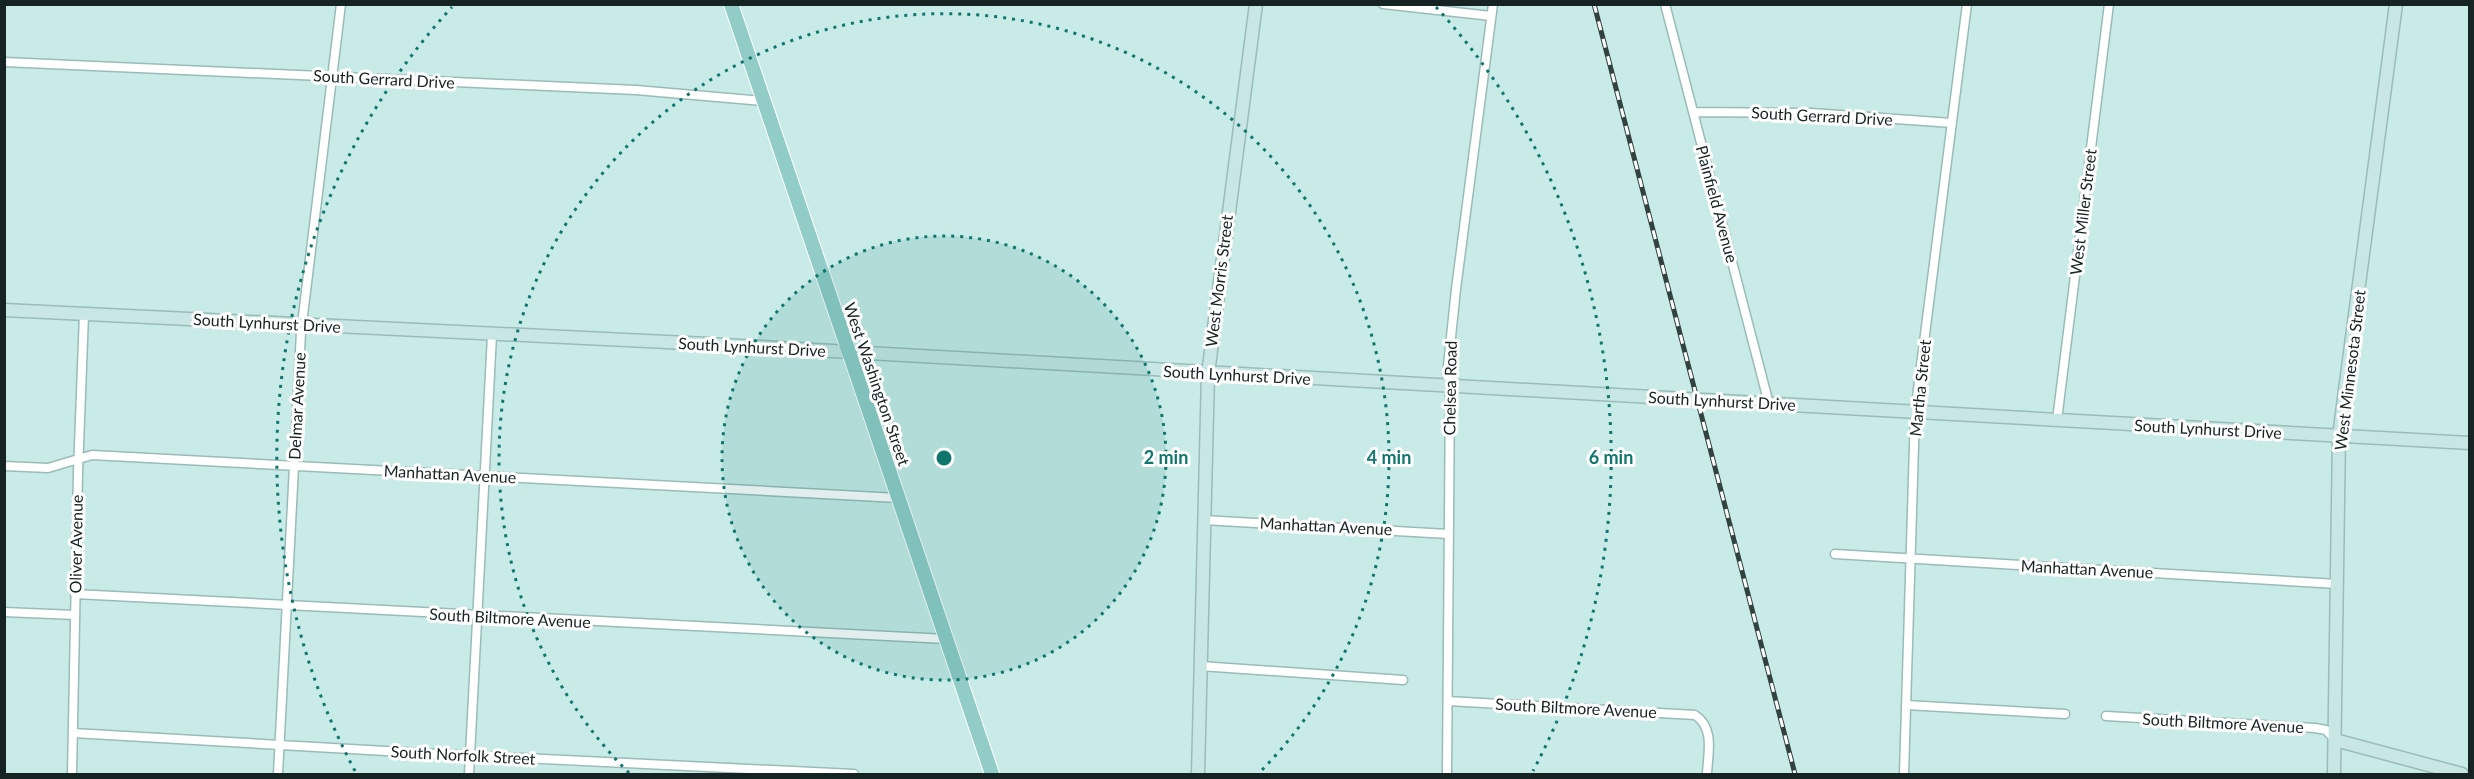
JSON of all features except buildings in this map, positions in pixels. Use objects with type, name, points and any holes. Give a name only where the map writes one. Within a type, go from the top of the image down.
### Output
[{"type":"main road","name":"West Washington Street","points":[[731,4],[992,774]]},
{"type":"main road","name":"West Morris Street","points":[[1198,774],[1208,374],[1256,4]]},
{"type":"main road","name":"West Minnesota Street","points":[[2334,774],[2339,436],[2396,4]]},
{"type":"main road","name":"South Lynhurst Drive","points":[[4,310],[848,352],[2469,443]]},
{"type":"main road","points":[[2335,740],[2462,774]]},
{"type":"street","name":"Delmar Avenue","points":[[278,774],[302,324],[341,4]]},
{"type":"street","points":[[1383,4],[1491,16]]},
{"type":"street","name":"Chelsea Road","points":[[1447,774],[1450,387],[1447,375],[1451,328],[1493,4]]},
{"type":"street","name":"Plainfield Avenue","points":[[1665,4],[1769,404]]},
{"type":"street","name":"Martha Street","points":[[1904,774],[1915,413],[1967,4]]},
{"type":"street","name":"West Miller Street","points":[[2057,420],[2109,4]]},
{"type":"street","name":"South Gerrard Drive","points":[[4,62],[636,90],[763,101]]},
{"type":"street","name":"South Gerrard Drive","points":[[1693,112],[1812,113],[1952,123]]},
{"type":"street","name":"Oliver Avenue","points":[[72,774],[84,314]]},
{"type":"street","points":[[469,774],[492,335]]},
{"type":"street","name":"Manhattan Avenue","points":[[4,466],[48,468],[92,456],[898,498]]},
{"type":"street","name":"Manhattan Avenue","points":[[1204,520],[1448,534]]},
{"type":"street","name":"Manhattan Avenue","points":[[1835,554],[2338,584]]},
{"type":"street","name":"South Biltmore Avenue","points":[[75,594],[946,639]]},
{"type":"street","points":[[4,612],[75,615]]},
{"type":"street","points":[[1200,666],[1403,680]]},
{"type":"street","name":"South Biltmore Avenue","points":[[1448,701],[1695,715],[1703,721],[1708,732],[1707,774]]},
{"type":"street","points":[[1906,705],[2065,714]]},
{"type":"street","name":"South Biltmore Avenue","points":[[2106,716],[2315,728],[2326,730],[2335,740]]},
{"type":"street","name":"South Norfolk Street","points":[[73,733],[470,756],[854,774]]},
{"type":"railway","points":[[1594,4],[1795,774]]}]
